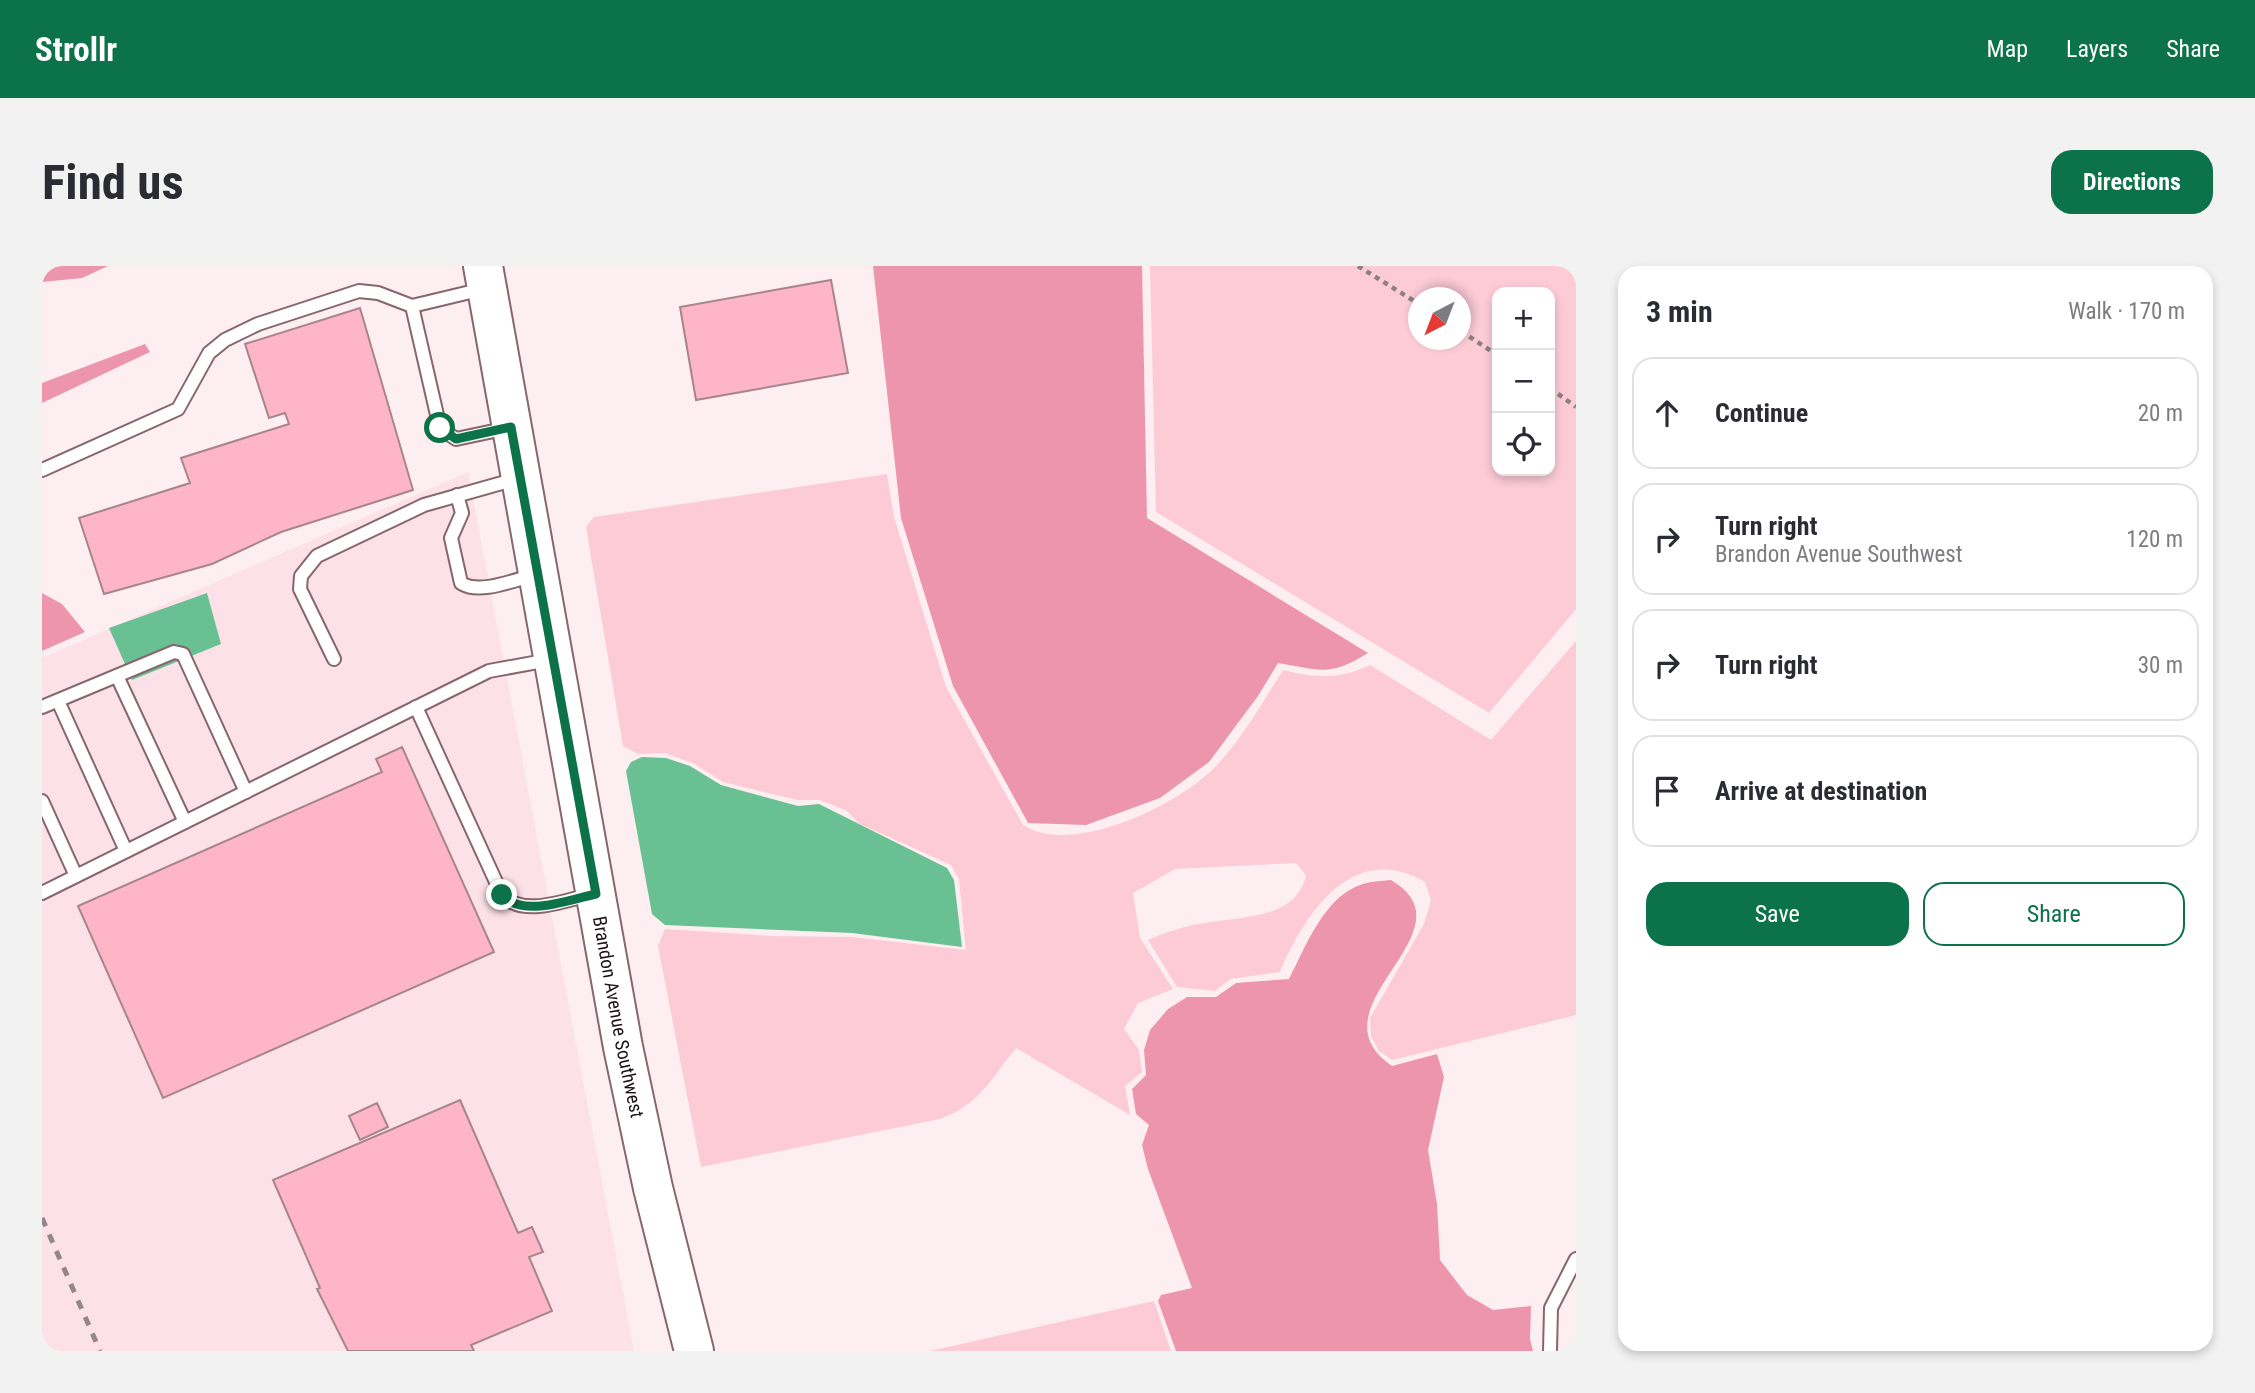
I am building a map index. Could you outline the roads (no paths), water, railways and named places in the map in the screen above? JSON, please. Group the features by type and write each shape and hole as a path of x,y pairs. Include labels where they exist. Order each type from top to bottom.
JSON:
{"main road":[{"name":"Brandon Avenue Southwest","path":"487,272 511,427 596,894 653,1188 694,1351"}],"lane":[{"path":"42,470 178,409 209,353 225,340 258,324 359,291 378,293 412,306 487,272"},
{"path":"412,306 440,428 456,439 511,427"},
{"path":"334,659 300,589 301,576 317,556 424,505 520,478"},
{"path":"457,495 462,513 451,538 461,583 468,588 478,588 537,575"},
{"path":"42,707 174,652 183,654 246,792"},
{"path":"42,892 489,671 553,660"},
{"path":"117,676 184,822"},
{"path":"58,701 126,851"},
{"path":"416,707 502,895 511,905 524,908 596,894"},
{"path":"42,801 76,876"},
{"path":"1550,1351 1551,1308 1576,1259"}],"railway":[{"path":"42,1218 100,1351"}]}
